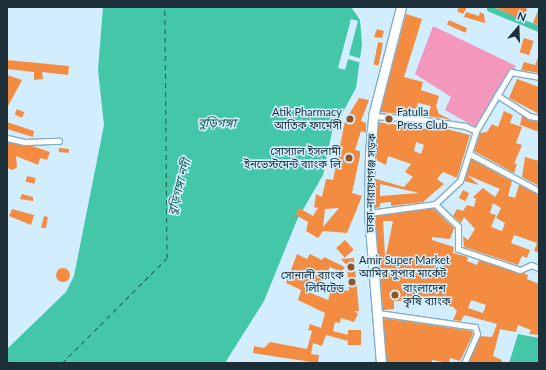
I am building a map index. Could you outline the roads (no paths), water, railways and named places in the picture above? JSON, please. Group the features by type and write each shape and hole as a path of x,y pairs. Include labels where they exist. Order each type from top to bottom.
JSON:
{"highway":[{"name":"ঢাকা-নারায়ণগঞ্জ সড়ক","path":"381,363 369,213 373,116 401,7"}],"street":[{"path":"369,213 435,204 460,181 470,154 476,131 511,72 539,77"},
{"path":"497,95 529,116 539,118"},
{"path":"373,116 418,119 466,126 476,131"},
{"path":"7,138 26,142 59,141"},
{"path":"470,154 539,191"},
{"path":"435,204 458,226 458,249 520,270 531,265 539,268"},
{"path":"378,313 475,327 477,334 464,363"}],"water":[{"name":"বুড়িগঙ্গা","path":"103,7 351,7 360,20 362,44 356,88 332,132 323,175 297,220 264,301 225,363 7,363 7,349 66,292 74,276 104,125 98,70"},
{"path":"518,334 539,338 539,363 509,363"}],"waterway":[{"path":"490,9 539,29"}],"place":[{"name":"Atik Pharmacy আতিক ফার্মেসী","path":"350,119"},
{"name":"Fatulla Press Club","path":"389,119"},
{"name":"সোস্যাল ইসলামী ইনভেস্টমেন্ট ব্যাংক লি","path":"349,158"},
{"name":"Amir Super Market আমির সুপার মার্কেট","path":"351,267"},
{"name":"সোনালী ব্যাংক লিমিটেড","path":"352,282"},
{"name":"বাংলাদেশ কৃষি ব্যাংক","path":"395,295"}],"water label":[{"name":"বুড়িগঙ্গা নদী","path":"179,187"}]}
